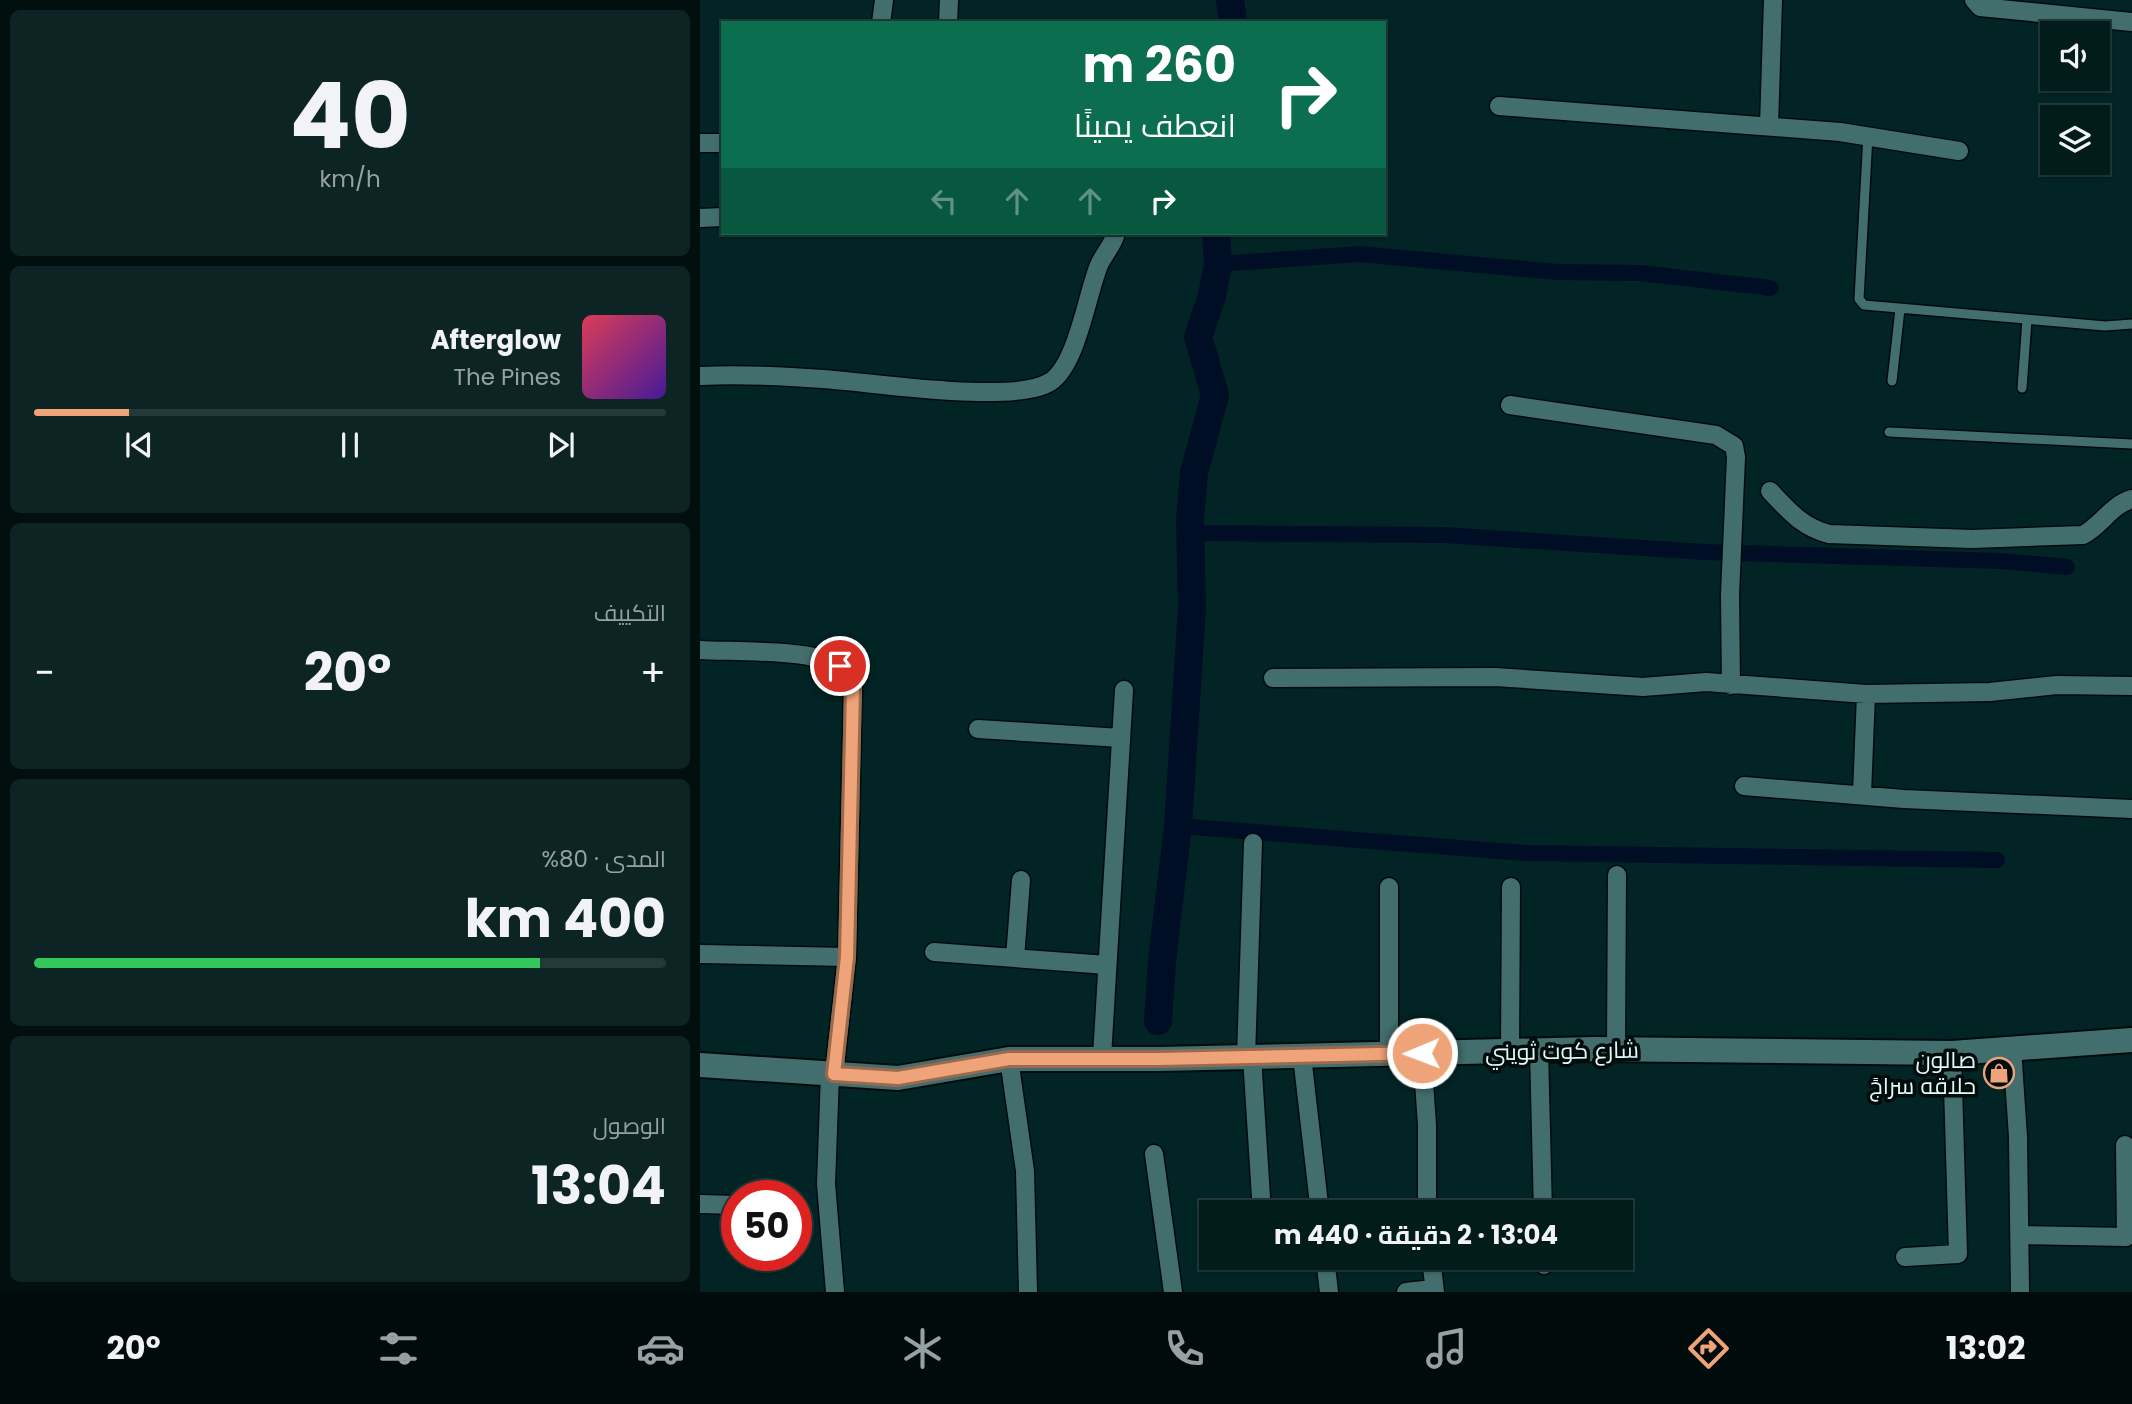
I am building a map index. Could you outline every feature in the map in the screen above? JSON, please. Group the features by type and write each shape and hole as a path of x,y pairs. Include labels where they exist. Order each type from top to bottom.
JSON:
{"main road":[{"name":"شارع كوت ثويني","path":"700,1065 898,1078 1009,1059 1616,1049 1952,1053 2132,1040"}],"street":[{"path":"881,21 884,0"},
{"path":"948,0 948,21"},
{"path":"1769,126 1773,0"},
{"path":"1974,0 1980,7 2132,22"},
{"path":"1499,106 1868,135 1959,151"},
{"path":"700,143 721,143"},
{"path":"700,218 721,217"},
{"path":"700,376 809,378 992,391 1033,390 1052,381 1064,367 1087,309 1098,267 1115,235"},
{"path":"1510,405 1716,435 1734,446 1737,457 1730,595 1731,685"},
{"path":"1770,491 1796,518 1811,529 1829,534 1972,539 2083,535 2092,530 2116,505 2132,499"},
{"path":"700,650 825,660 840,666 849,675 853,688 847,957 832,1074 826,1184 835,1292"},
{"path":"1273,678 1495,677 1643,687 1706,682 1866,694 1990,692 2057,685 2132,686"},
{"path":"1102,1057 1124,690"},
{"path":"1862,794 1866,694"},
{"path":"978,729 1121,737"},
{"path":"1744,786 2132,809"},
{"path":"1253,843 1249,1057 1261,1200"},
{"path":"1616,1049 1617,875"},
{"path":"1015,958 1021,880"},
{"path":"1389,887 1389,1054"},
{"path":"1510,1051 1511,887"},
{"path":"934,952 1107,965"},
{"path":"700,954 847,957"},
{"path":"2012,1048 2021,1235 2020,1292"},
{"path":"1539,1050 1543,1200"},
{"path":"1422,1053 1427,1125 1427,1200"},
{"path":"1905,1257 1958,1254 1952,1053"},
{"path":"1302,1056 1319,1200"},
{"path":"1009,1059 1025,1171 1028,1292"},
{"path":"2021,1235 2126,1237 2125,1145"},
{"path":"1154,1154 1173,1292"},
{"path":"700,1204 721,1205"},
{"path":"1326,1270 1329,1292"},
{"path":"1406,1292 1434,1291 1432,1270"}],"lane":[{"path":"1868,135 1859,299 1864,305 2105,326 2132,324"},
{"path":"1892,381 1900,309"},
{"path":"2022,387 2027,320"},
{"path":"1889,432 2132,444"}],"waterway":[{"path":"1230,0 1233,21"},
{"path":"1158,1021 1162,961 1178,826 1192,608 1190,520 1194,473 1215,395 1198,337 1212,296 1218,264 1216,235"},
{"path":"1218,264 1359,254 1558,272 1640,273 1771,288"},
{"path":"1191,533 1443,535 1705,552 2001,561 2067,567"},
{"path":"1178,826 1525,853 1997,860"}],"place":[{"name":"صالون حلاقه سراجً","path":"1999,1073"}],"route":[{"path":"840,666 849,675 853,688 847,957 834,1074 898,1078 1009,1059 1159,1059 1422,1053"}]}
